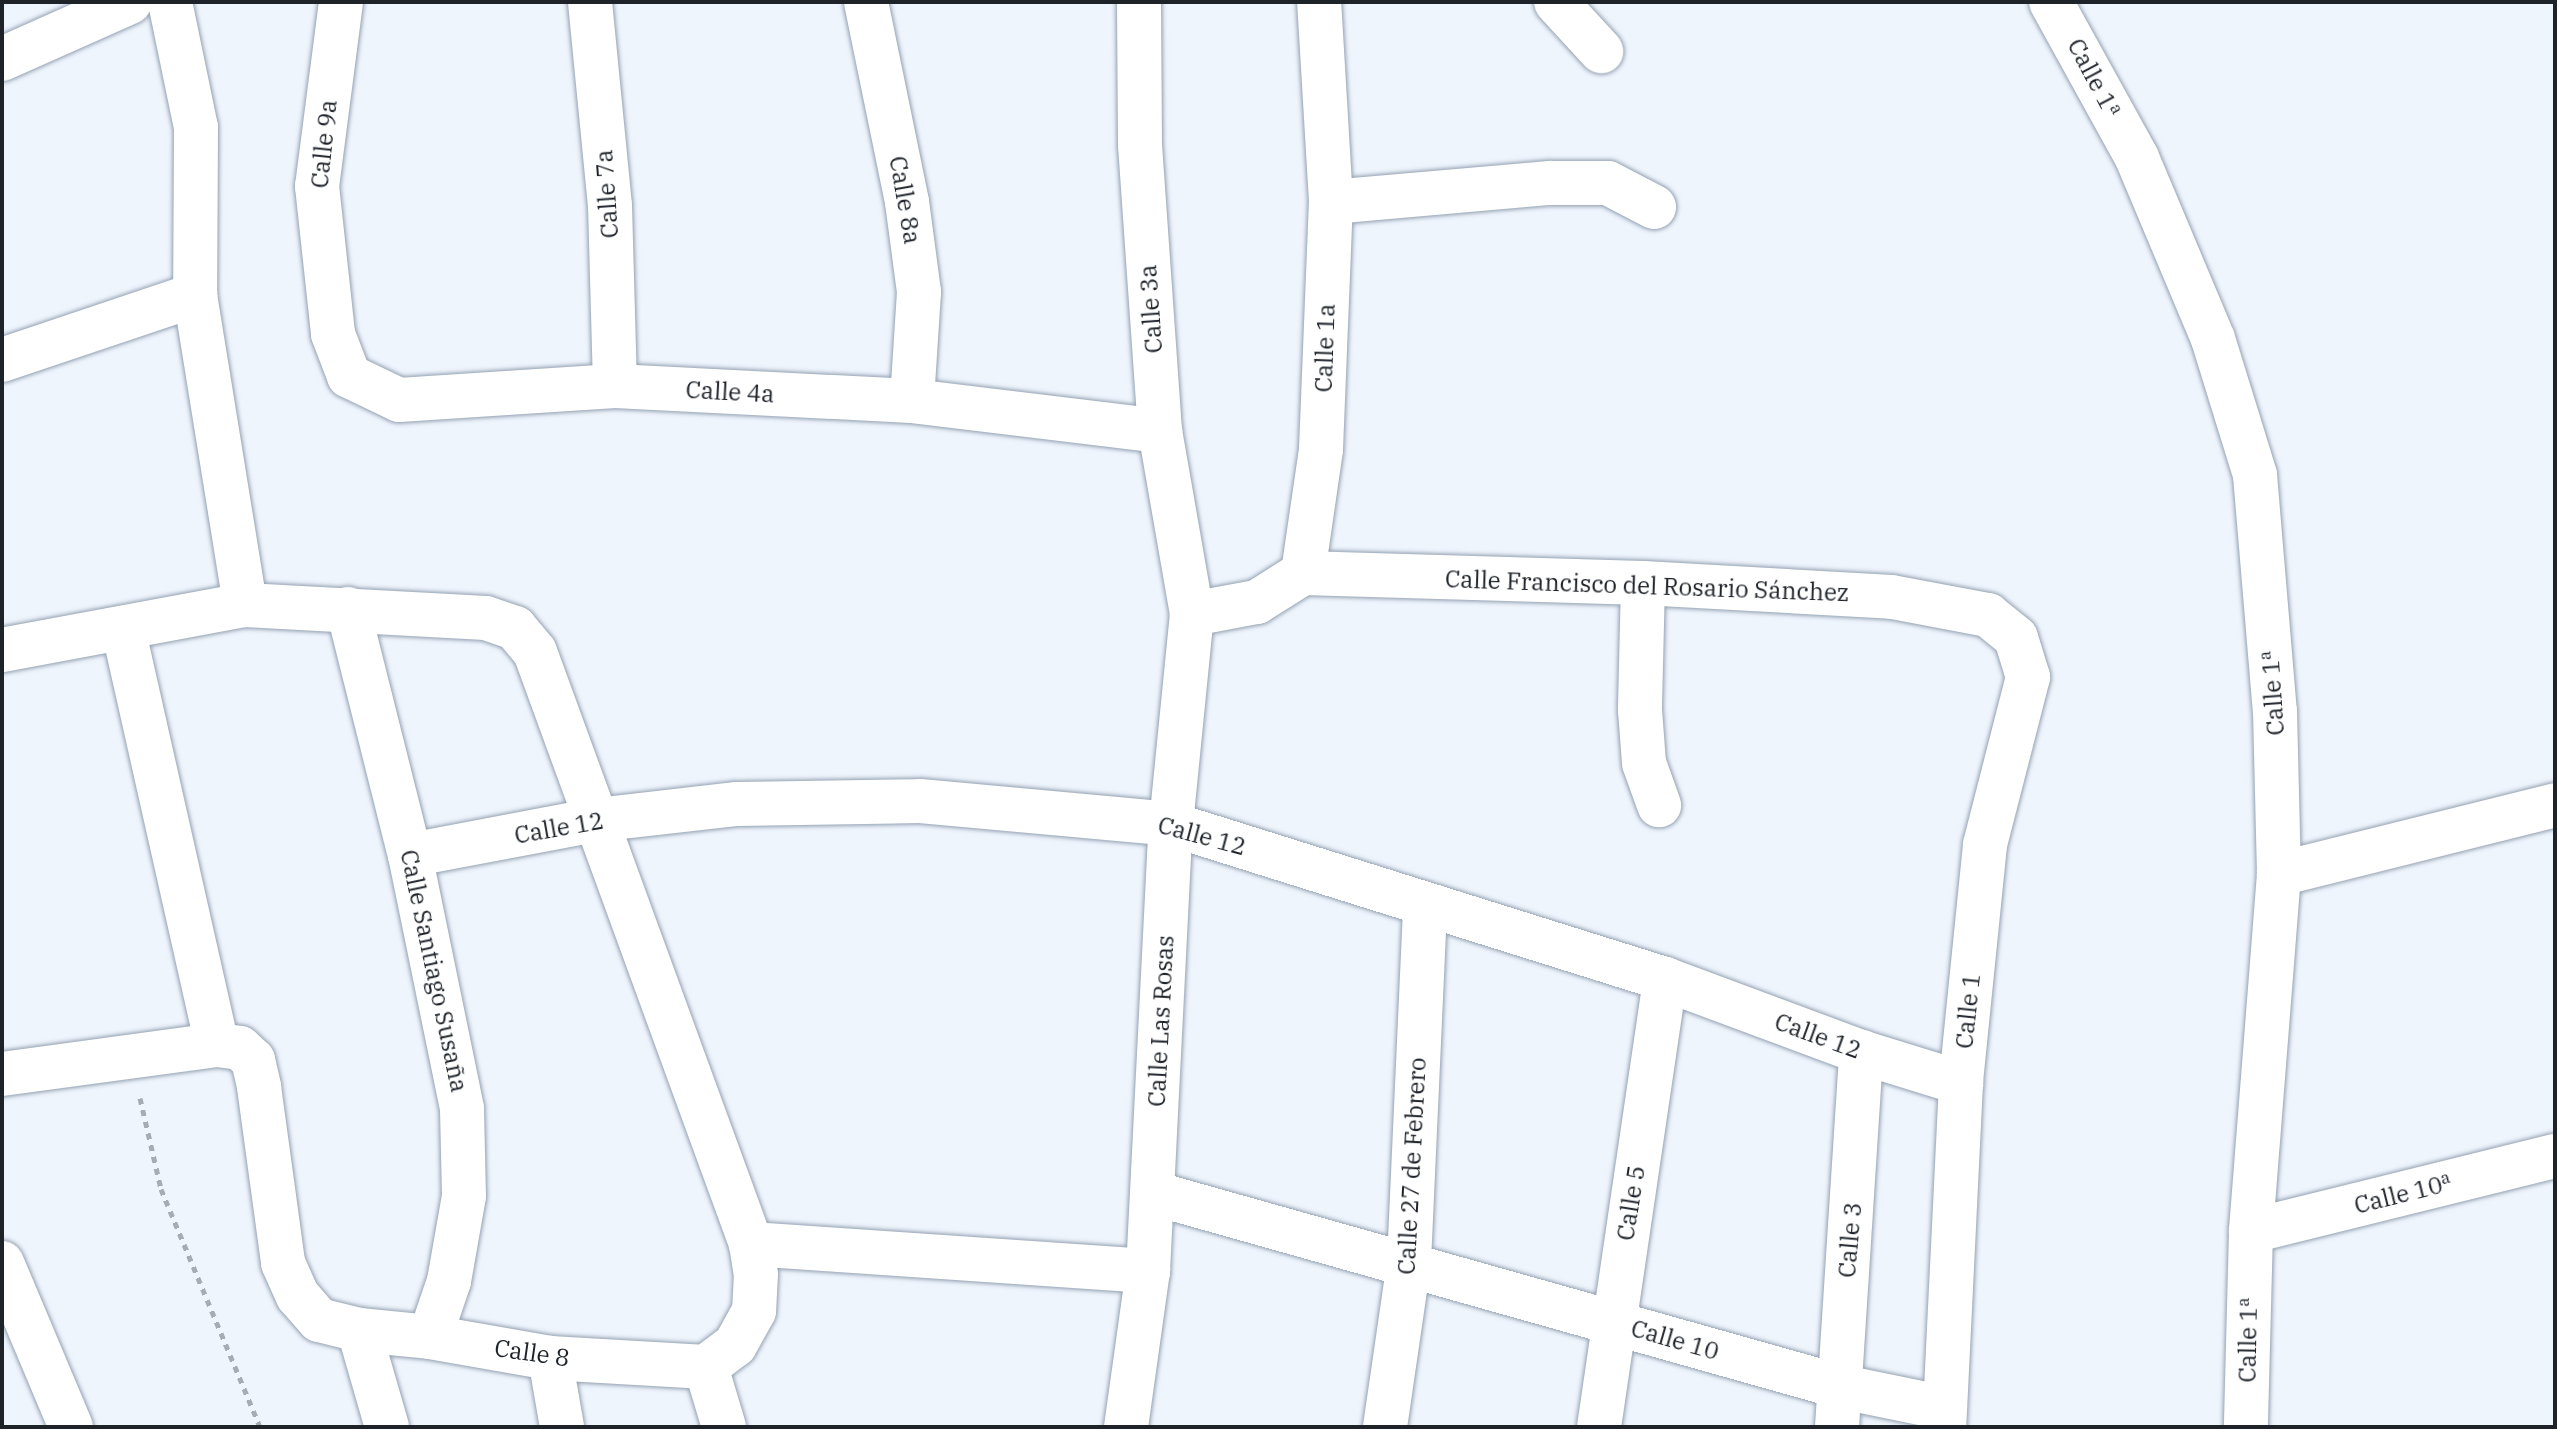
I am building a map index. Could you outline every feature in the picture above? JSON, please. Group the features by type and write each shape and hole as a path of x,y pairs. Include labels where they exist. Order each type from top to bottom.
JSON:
{"street":[{"path":"2,59 130,2"},
{"path":"170,2 196,127 195,295 245,605"},
{"name":"Calle 9a","path":"333,334 317,186 341,2"},
{"name":"Calle 7a","path":"590,2 610,206 615,386"},
{"name":"Calle 8a","path":"866,2 907,202 919,292 912,401"},
{"name":"Calle 3a","path":"1139,2 1140,145 1160,431 1192,614"},
{"name":"Calle 1a","path":"1303,573 1321,449 1331,202 1319,2"},
{"path":"1556,2 1601,51"},
{"name":"Calle 1ª","path":"2051,2 2137,158 2213,339 2255,475 2275,711 2279,874 2251,1231 2246,1427"},
{"path":"1331,202 1550,183 1608,183 1654,207"},
{"path":"2,360 195,295"},
{"name":"Calle 4a","path":"333,334 349,376 399,400 615,386 912,401 1160,431"},
{"path":"1192,614 1257,602 1303,573"},
{"name":"Calle Francisco del Rosario Sánchez","path":"1303,573 1643,583 1892,597 1988,615"},
{"path":"1643,583 1643,750 1644,763 1659,805"},
{"path":"2,650 245,605 486,618 515,628 535,652 751,1244 756,1274 754,1311 735,1345 706,1367 724,1427"},
{"name":"Calle Santiago Susaña","path":"348,609 410,855 462,1109 464,1196 449,1281 430,1337"},
{"name":"Calle Las Rosas","path":"1126,1427 1148,1271 1171,824 1192,614"},
{"name":"Calle 1","path":"1944,1418 1961,1083 1985,845 2028,677 2016,638 1988,615"},
{"path":"2,1074 133,1059 217,1045 123,628"},
{"name":"Calle 12","path":"410,855 596,820 737,804 920,801 1171,824 1665,979 1861,1052 1961,1083"},
{"path":"2279,874 2555,805"},
{"name":"Calle 27 de Febrero","path":"1385,1427 1409,1262 1425,904"},
{"name":"Calle 5","path":"1599,1427 1665,979"},
{"name":"Calle 8","path":"217,1045 240,1048 253,1060 283,1263 298,1296 319,1320 359,1330 430,1337 550,1358 706,1367"},
{"name":"Calle 3","path":"1837,1406 1853,1209 1861,1052"},
{"name":"Calle 10ª","path":"2251,1231 2555,1156"},
{"name":"Calle 10","path":"1153,1193 1409,1262 1613,1323 1837,1406 1944,1418"},
{"path":"751,1244 1148,1271"},
{"path":"2,1263 71,1427"},
{"path":"359,1330 387,1427"},
{"path":"550,1358 562,1427"}],"path":[{"path":"133,1059 161,1189 260,1427"}]}
